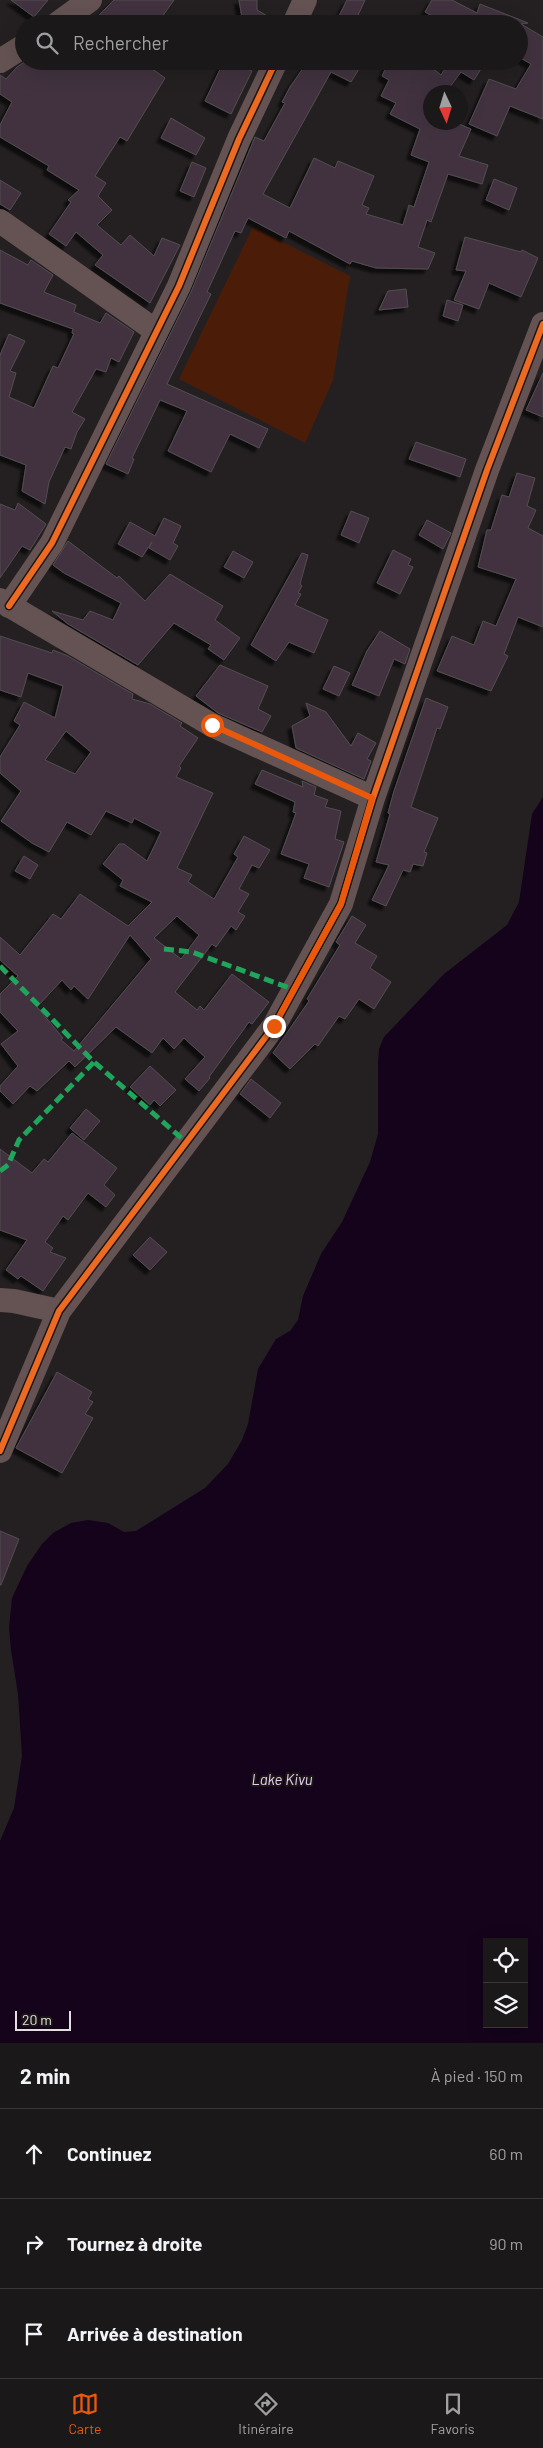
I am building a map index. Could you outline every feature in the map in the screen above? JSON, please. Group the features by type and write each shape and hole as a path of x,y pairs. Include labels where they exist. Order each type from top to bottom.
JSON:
{"street":[{"path":"69,15 90,0"},
{"path":"298,15 305,0"},
{"path":"0,61 15,52"},
{"path":"272,70 239,139 179,286 52,543 5,603 212,725 372,798"},
{"path":"0,221 156,331"},
{"path":"0,1451 59,1311 274,1026 341,904 372,798 487,470 543,324"},
{"path":"0,1300 14,1301 59,1311"}],"shaded area":[{"path":"253,227 350,276 333,380 305,443 179,379"}],"water":[{"name":"Lake Kivu","path":"543,797 543,2043 0,2043 0,1841 14,1808 22,1756 18,1694 9,1628 12,1598 27,1566 42,1544 53,1533 71,1523 88,1520 108,1523 124,1532 136,1531 205,1488 228,1464 242,1440 248,1424 258,1369 276,1339 290,1331 298,1320 303,1296 321,1254 342,1222 370,1162 378,1134 378,1063 379,1049 384,1037 444,974 507,925 519,902 532,814"}],"building":[{"path":"11,0 48,0 36,15 31,15"},
{"path":"114,0 174,0 163,15 99,15"},
{"path":"239,0 257,0 257,10 266,15 242,15"},
{"path":"347,0 365,0 358,15 340,15"},
{"path":"432,0 452,0 477,13 480,4 508,15 430,15 425,12"},
{"path":"528,28 543,37 543,119 510,106 497,136 469,124 489,79 516,89 531,64 528,62"},
{"path":"15,69 154,70 165,78 127,141 120,137 95,176 106,183 98,196 112,210 97,225 121,245 130,235 154,256 162,238 180,245 150,303 95,265 103,255 76,232 66,246 49,234 71,202 68,200 79,190 47,170 49,166 0,137 0,125 12,102 0,94 0,75 6,79"},
{"path":"220,70 252,71 231,114 205,101"},
{"path":"302,70 358,70 351,82 331,72 263,194 290,208 314,158 335,168 338,161 374,176 362,205 369,208 366,214 403,225 409,205 414,207 429,162 411,155 420,129 390,114 396,103 381,96 389,80 382,76 385,70 435,70 441,75 444,70 480,70 474,80 461,72 451,85 423,85 423,130 471,129 459,156 488,165 482,184 448,174 431,222 427,220 418,247 435,253 428,269 376,268 352,261 350,264 289,231 286,238 248,218 241,233 235,231 207,292 211,294 167,384 268,429 259,448 230,434 211,472 168,451 187,411 160,400 132,458 134,459 128,474 106,464 191,292 255,137 264,141 285,103 282,102"},
{"path":"171,118 205,138 196,155 161,138"},
{"path":"192,162 206,168 194,197 180,191"},
{"path":"494,179 517,188 509,210 486,200"},
{"path":"0,180 21,193 10,210 0,204"},
{"path":"465,237 521,252 522,250 538,258 521,297 489,283 479,309 454,300 466,271 456,270"},
{"path":"0,250 28,265 31,260 53,275 44,292 76,305 74,312 100,323 106,313 134,332 119,362 111,358 106,372 96,369 72,412 85,419 77,432 71,449 65,447 49,482 45,504 22,491 26,465 0,455 0,355 9,334 25,341 10,371 16,373 9,397 34,408 53,366 58,368 74,334 72,333 73,329 0,303"},
{"path":"406,289 408,307 379,310 388,291"},
{"path":"447,300 463,305 458,321 443,316"},
{"path":"543,373 543,417 526,410"},
{"path":"416,442 466,459 460,477 409,459"},
{"path":"517,473 535,478 527,506 536,510 528,528 543,536 543,627 518,617 504,654 508,656 491,691 437,671 452,636 474,645 483,621 496,626 516,579 478,567 487,530 491,530 502,495 509,497"},
{"path":"18,503 46,524 30,550 22,546 0,578 0,504 15,510"},
{"path":"351,511 369,518 359,543 341,535"},
{"path":"164,518 181,526 173,543 178,546 170,560 149,548 152,542 142,557 118,544 130,522 155,536"},
{"path":"427,520 451,533 443,549 419,535"},
{"path":"68,541 117,578 119,576 145,601 170,574 223,606 215,620 240,638 224,660 208,649 211,645 174,623 138,665 68,624 52,611 83,620 90,611 113,620 121,603 64,573 53,565"},
{"path":"393,550 411,559 408,565 413,567 400,594 377,583"},
{"path":"233,551 253,562 244,578 224,567"},
{"path":"302,553 308,555 300,584 302,586 298,593 301,594 295,605 328,620 314,653 289,642 276,661 251,645"},
{"path":"380,631 410,649 405,664 394,659 379,696 352,685 367,651"},
{"path":"0,636 52,653 53,650 68,656 133,694 132,699 150,704 182,723 180,726 198,738 179,766 181,768 176,777 213,793 177,868 192,875 188,882 214,899 238,857 234,854 244,836 270,850 259,868 252,865 239,889 249,894 238,912 245,916 236,930 231,926 216,947 212,944 175,992 197,1010 200,1006 204,1010 232,974 269,1002 252,1024 249,1022 199,1091 185,1079 205,1057 184,1038 174,1049 163,1038 152,1053 116,1027 75,1067 69,1061 37,1091 30,1086 13,1104 0,1091 0,1086 18,1066 1,1044 18,1031 0,1012 0,994 18,976 0,960 0,937 20,955 53,914 61,919 80,894 128,926 152,902 120,886 123,880 103,864 119,844 124,844 147,861 161,832 134,818 132,823 106,811 91,835 67,822 49,852 32,843 1,821 21,791 0,773 0,757 20,725 14,721 24,702 55,718 63,686 28,673 21,697 0,690","holes":["66,731 91,752 75,774 45,760","177,916 199,935 181,959 154,938","130,935 151,959 74,1051 61,1040 63,1038 37,1007 62,980 71,990 74,986 88,999"]},
{"path":"220,665 268,686 258,709 271,716 262,732 218,713 196,696"},
{"path":"334,666 350,673 339,696 323,689"},
{"path":"426,698 448,707 440,729 437,728 411,807 438,818 424,852 427,853 423,866 413,864 410,872 403,870 386,906 372,900 389,865 376,862 390,814 388,813 394,791"},
{"path":"306,703 326,712 351,746 358,733 376,743 367,759 371,761 364,779 296,748 292,726 310,716"},
{"path":"262,770 303,787 302,781 316,787 314,795 328,800 325,807 341,811 335,839 344,842 329,887 304,878 309,864 281,854 296,813 293,812 295,802 255,784"},
{"path":"24,856 38,865 30,879 15,871"},
{"path":"352,916 366,925 355,943 377,956 370,968 391,982 374,1009 359,999 345,1019 339,1016 318,1046 315,1044 290,1069 273,1053 309,1001 307,999 340,945 336,942"},
{"path":"150,1066 176,1090 160,1106 154,1100 150,1105 130,1087"},
{"path":"251,1079 281,1103 270,1118 240,1094"},
{"path":"86,1109 100,1121 84,1140 70,1128"},
{"path":"72,1133 117,1168 104,1185 115,1195 106,1207 88,1193 68,1220 63,1216 45,1242 53,1248 50,1252 66,1258 43,1291 21,1276 18,1279 6,1270 27,1240 0,1230 0,1149 32,1173 44,1159 48,1162"},
{"path":"150,1237 167,1252 150,1270 133,1255"},
{"path":"57,1372 92,1392 88,1399 93,1402 85,1414 93,1418 62,1473 16,1448"},
{"path":"0,1531 19,1539 1,1585 0,1585"}],"marked path":[{"path":"164,949 192,952 295,990"},
{"path":"0,966 94,1062 186,1142"},
{"path":"0,1171 8,1165 19,1140 94,1062"}],"cycle path":[{"path":"9,606 52,543 179,286 239,139 272,70"},
{"path":"0,1451 59,1311 274,1026 341,904 373,798 487,470 543,324"}],"route":[{"path":"212,725 372,798 341,904 274,1026"}]}
